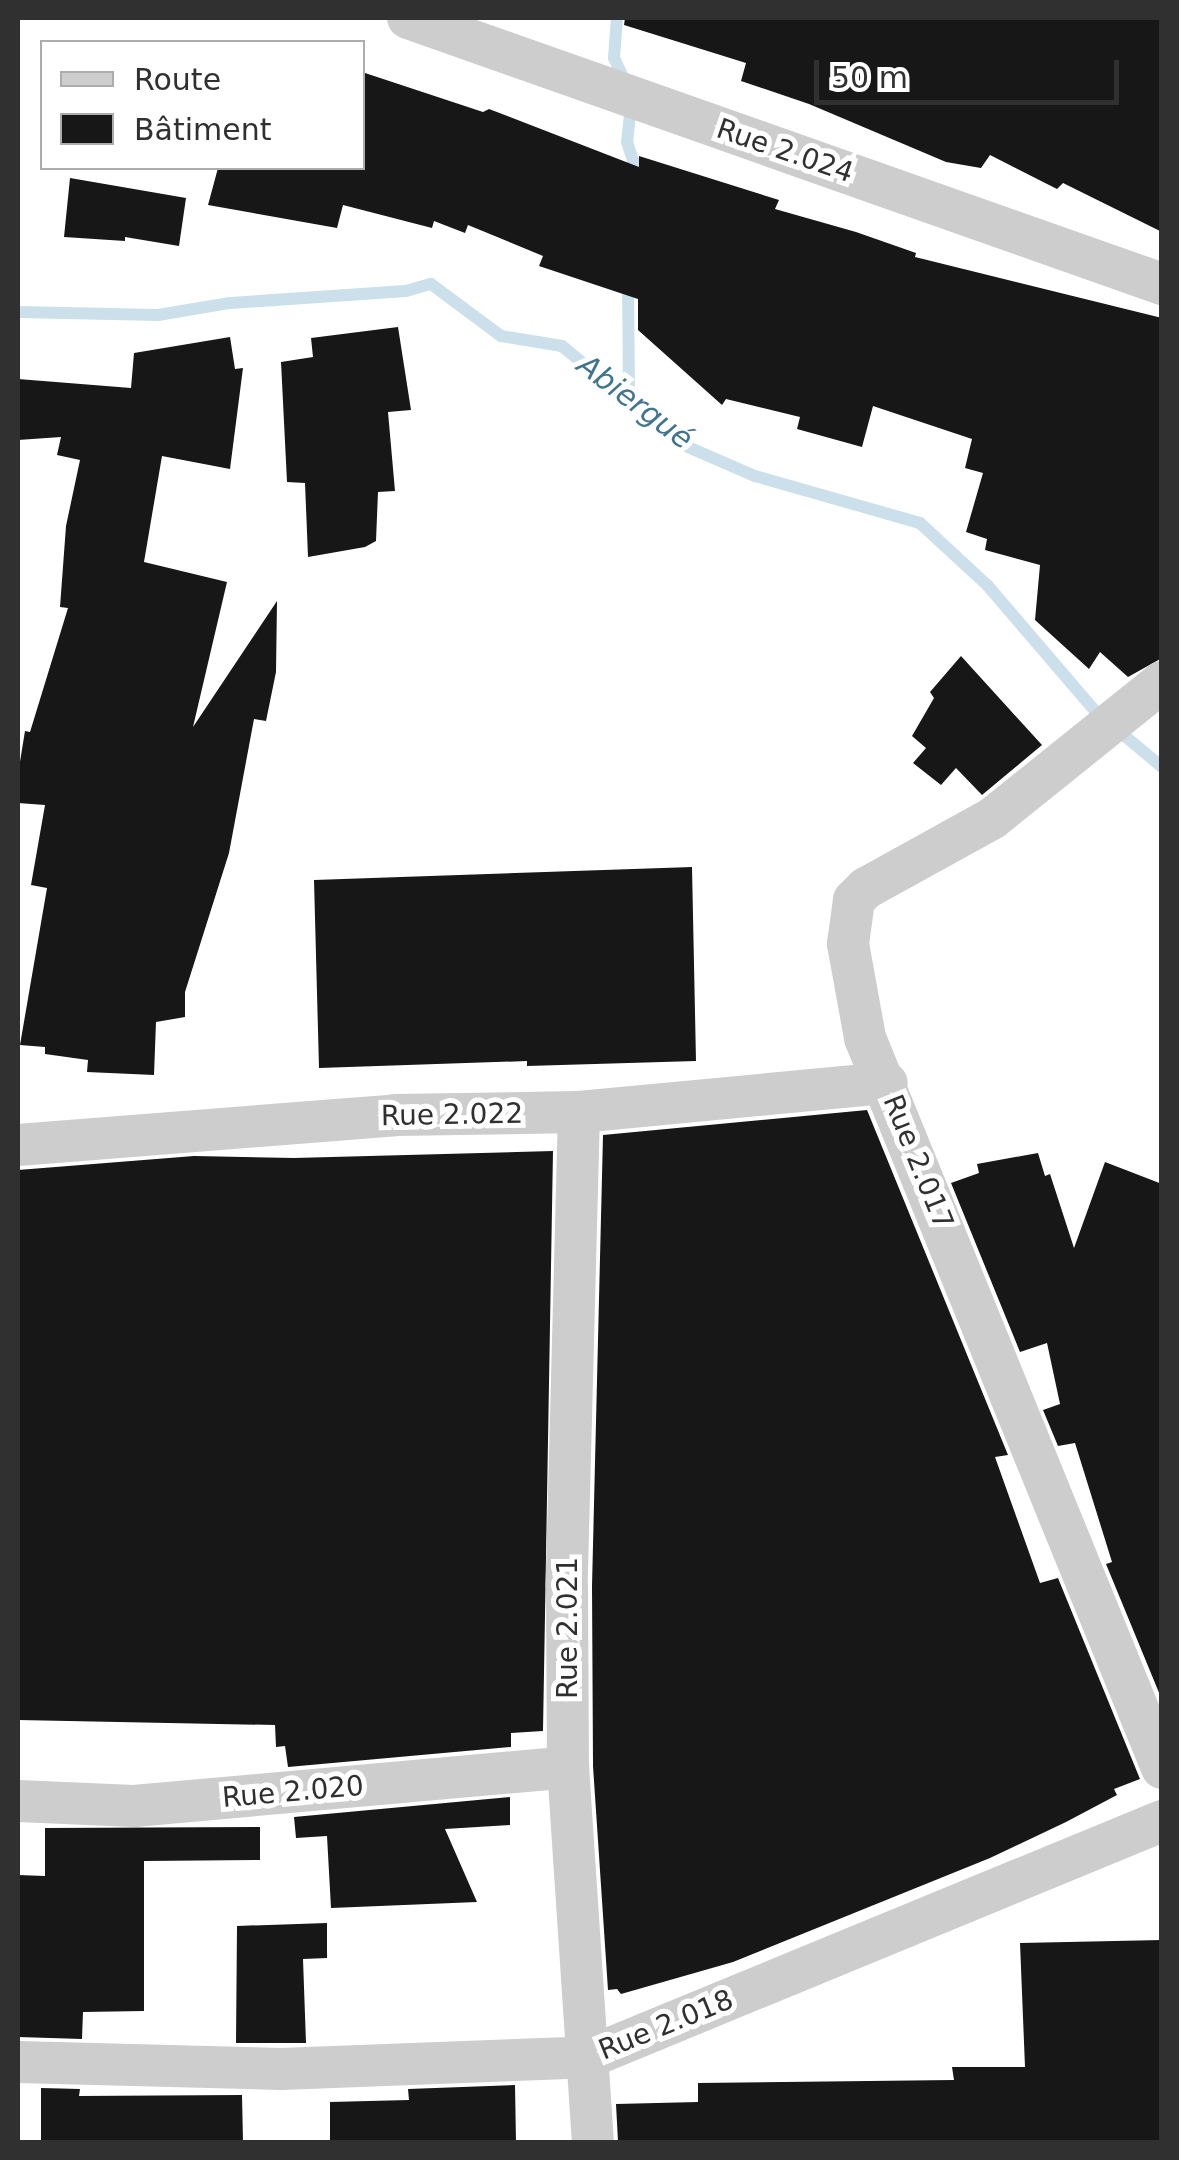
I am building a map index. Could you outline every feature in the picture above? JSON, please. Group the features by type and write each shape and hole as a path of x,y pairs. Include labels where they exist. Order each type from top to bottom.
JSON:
{"street":[{"name":"Rue 2.024","path":"408,18 1162,284"},
{"name":"Rue 2.017","path":"1162,682 994,818 866,888 854,900 848,944 864,1038 886,1083 1162,1768"},
{"name":"Rue 2.022","path":"18,1145 395,1115 579,1112 886,1083"},
{"name":"Rue 2.021","path":"579,1112 567,1586 568,1767 594,2142"},
{"name":"Rue 2.020","path":"18,1801 134,1806 568,1767"},
{"name":"Rue 2.018","path":"18,2062 281,2069 588,2058 1162,1821"}],"building":[{"path":"625,18 1162,18 1162,232 1063,183 1057,189 990,155 981,168 946,162 809,104 741,81 746,63 624,25"},
{"path":"365,73 483,112 489,109 639,167 639,156 779,200 775,209 856,232 916,253 915,257 1162,318 1162,658 1128,677 1100,652 1089,669 1035,620 1040,565 985,550 987,539 966,532 983,473 965,468 972,439 873,406 862,447 797,429 800,417 726,399 722,405 638,330 638,299 539,266 543,256 468,225 465,233 434,221 432,228 343,205 337,228 208,205 217,170 365,170"},
{"path":"70,178 186,198 179,246 125,237 125,241 64,237"},
{"path":"398,327 411,410 388,412 395,491 378,492 376,541 365,547 308,557 305,483 287,482 281,362 313,357 311,338"},
{"path":"230,337 235,369 243,368 230,469 162,456 144,562 227,582 193,727 277,601 276,672 266,721 254,719 229,853 185,992 185,1017 156,1022 154,1075 87,1072 88,1060 45,1054 45,1047 20,1045 47,888 31,885 45,805 18,803 18,774 25,731 30,732 68,608 60,607 66,526 80,460 57,455 61,437 18,440 18,379 131,388 134,353"},
{"path":"961,656 1042,745 982,795 956,768 941,785 913,763 926,748 912,736 934,698 930,692"},
{"path":"692,867 696,1061 527,1066 527,1061 319,1068 314,880"},
{"path":"867,1110 1008,1455 995,1457 1040,1583 1058,1578 1140,1779 1114,1789 1117,1795 1066,1822 990,1858 733,1962 621,1994 617,1989 608,1990 593,1766 592,1586 603,1135"},
{"path":"553,1151 543,1731 511,1733 511,1747 288,1767 285,1746 276,1747 275,1725 18,1720 18,1170 194,1156 294,1158"},
{"path":"1038,1153 1045,1176 1050,1174 1074,1248 1105,1162 1162,1184 1162,1700 1106,1564 1112,1562 1075,1443 1058,1446 1043,1410 1060,1404 1047,1343 1020,1352 951,1183 979,1173 977,1164"},
{"path":"510,1797 510,1825 445,1829 477,1902 331,1908 327,1836 296,1838 294,1817"},
{"path":"260,1827 260,1860 144,1861 144,2011 83,2012 82,2039 18,2037 18,1875 45,1876 45,1828"},
{"path":"327,1923 327,1958 303,1959 306,2043 236,2043 237,1926"},
{"path":"1162,1940 1162,2142 618,2142 616,2104 698,2102 698,2083 954,2080 952,2067 1025,2067 1020,1943"},
{"path":"515,2085 516,2142 330,2142 330,2102 409,2100 408,2089"},
{"path":"41,2088 80,2089 79,2096 242,2095 243,2142 41,2142"}],"waterway":[{"path":"617,18 614,58 625,82"},
{"path":"631,105 627,142 634,163 633,179"},
{"path":"628,279 629,402"},
{"name":"Abiergué","path":"18,312 158,315 230,303 406,291 431,284 501,336 562,346 681,444 755,476 920,523 988,586 1095,711 1162,767"}]}
